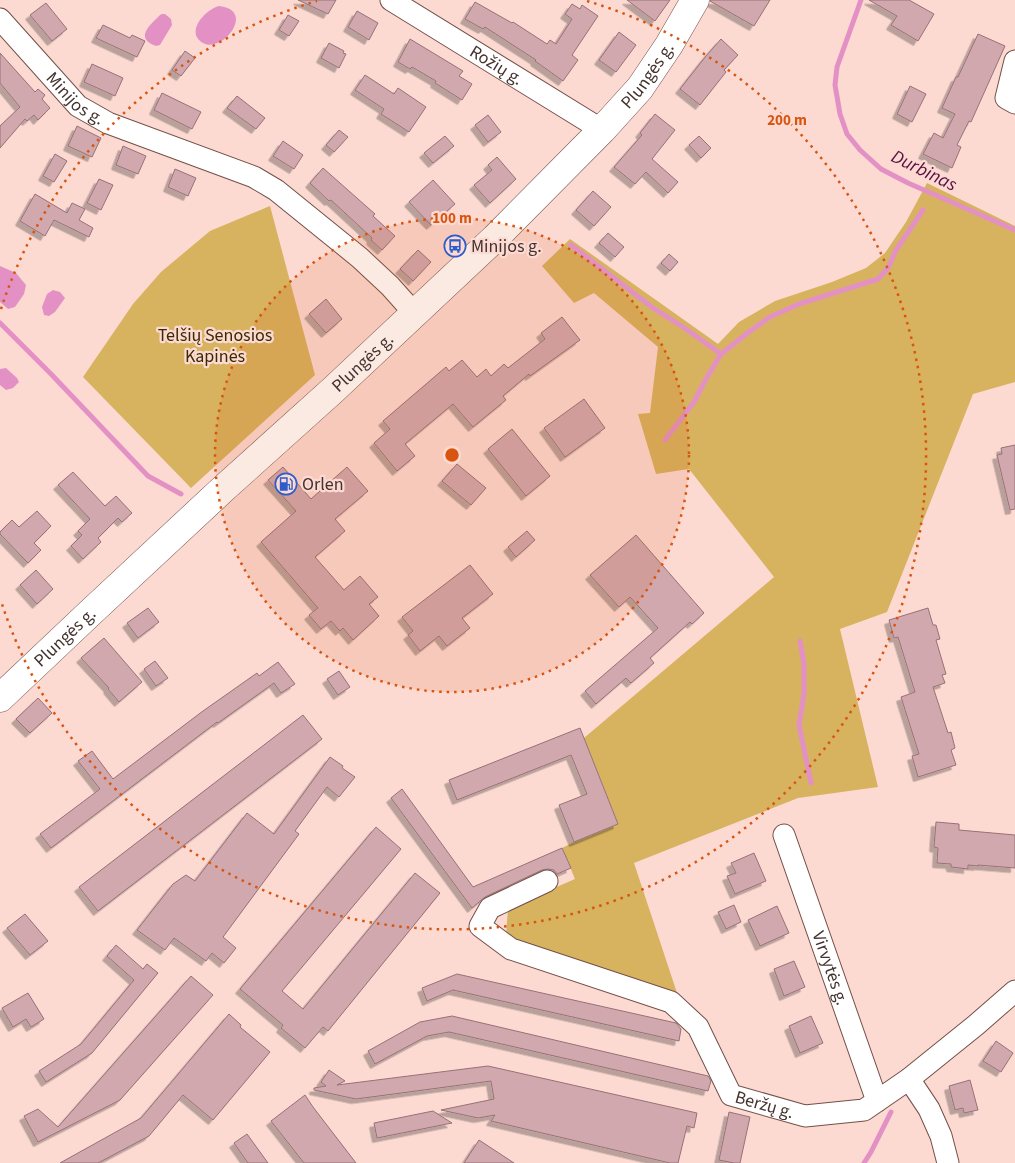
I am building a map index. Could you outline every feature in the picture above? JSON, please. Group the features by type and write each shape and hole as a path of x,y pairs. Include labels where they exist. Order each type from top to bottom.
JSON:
{"main road":[{"name":"Plungės g.","path":"0,698 495,238 602,130 640,88 695,0"}],"street":[{"name":"Rožių g.","path":"391,0 602,130"},
{"name":"Minijos g.","path":"0,19 78,106 108,123 254,177 276,190 360,258 390,286 415,314"},
{"path":"1015,61 1006,98 1015,103"},
{"name":"Virvytės g.","path":"784,835 877,1101"},
{"name":"Beržų g.","path":"547,881 490,908 480,926 511,949 671,1002 698,1027 731,1095 805,1116 864,1110 910,1079 1015,991"},
{"path":"910,1079 941,1136 948,1163"}],"green space":[{"path":"927,183 1015,226 1015,382 973,394 887,612 840,629 878,787 798,798 634,863 677,993 536,953 506,936 508,908 575,879 562,848 618,824 584,738 774,577 689,469 656,474 638,414 650,413 658,347 594,293 574,303 542,266 570,239 718,344 739,322 775,301 832,282 866,268 885,253 906,222"},
{"name":"Telšių Senosios Kapinės","path":"270,206 315,375 191,488 83,377 133,304 161,272 210,231"}],"shaded area":[{"path":"219,6 230,9 235,15 236,22 232,30 219,42 211,45 203,43 198,38 196,27 203,16"},
{"path":"162,14 171,19 172,25 160,45 156,46 149,43 145,35 149,27"},
{"path":"0,266 16,273 26,285 24,294 15,307 8,309 0,302"},
{"path":"53,290 60,292 65,298 55,312 49,316 44,315 42,307 47,294"},
{"path":"6,368 19,382 13,388 6,390 0,385 0,369"}],"building":[{"path":"298,0 336,0 328,14"},
{"path":"627,0 670,0 655,21"},
{"path":"711,0 770,0 754,26"},
{"path":"869,0 909,0 934,14 918,41 891,25 897,16"},
{"path":"475,2 513,22 547,44 550,40 556,44 572,19 565,14 572,4 580,9 582,5 598,16 572,55 578,60 563,81 536,60 485,27 483,29 465,19"},
{"path":"46,3 67,29 52,41 30,15"},
{"path":"357,11 378,23 369,40 348,27"},
{"path":"288,15 299,21 289,36 279,30"},
{"path":"103,25 130,38 132,35 145,41 137,57 96,38"},
{"path":"619,32 636,45 616,72 599,60"},
{"path":"978,34 1005,46 971,122 969,121 957,145 961,147 952,168 923,154 934,133 943,138 955,114 942,108"},
{"path":"410,39 463,71 459,76 472,84 462,100 435,83 436,81 412,67 410,69 398,62"},
{"path":"721,39 738,55 724,70 726,72 700,105 680,89"},
{"path":"329,43 346,54 339,68 321,58"},
{"path":"185,51 195,58 181,76 172,70"},
{"path":"0,53 35,92 38,89 45,95 42,99 50,108 38,120 34,115 27,121 25,119 0,148 0,126 20,107 0,83"},
{"path":"92,64 123,78 115,96 84,82"},
{"path":"365,75 394,94 398,88 426,107 409,132 381,114 384,109 355,90"},
{"path":"910,86 926,94 912,122 897,114"},
{"path":"162,93 201,112 192,129 154,110"},
{"path":"237,96 265,118 256,129 227,108"},
{"path":"655,114 675,130 652,159 678,182 668,193 646,172 635,184 614,167 642,135 640,133"},
{"path":"488,115 501,132 488,142 475,125"},
{"path":"77,126 101,138 92,157 68,146"},
{"path":"339,130 348,137 334,152 326,145"},
{"path":"445,136 454,146 433,163 424,153"},
{"path":"699,136 711,148 701,158 689,145"},
{"path":"283,141 303,155 294,169 273,156"},
{"path":"123,146 146,156 138,174 116,165"},
{"path":"55,154 67,161 54,182 43,176"},
{"path":"497,157 516,179 490,203 474,185 492,170 488,165"},
{"path":"323,168 375,214 373,216 395,236 382,250 371,240 372,238 310,183"},
{"path":"175,169 196,178 188,196 168,187"},
{"path":"99,179 113,185 101,210 87,203"},
{"path":"433,180 455,204 431,225 409,202"},
{"path":"593,191 611,207 594,226 576,210"},
{"path":"35,194 67,213 72,203 85,209 79,220 93,228 89,237 54,220 45,236 20,221"},
{"path":"608,233 624,247 615,257 599,243"},
{"path":"418,250 431,262 413,281 400,269"},
{"path":"669,254 678,262 670,271 661,263"},
{"path":"326,299 342,319 326,333 309,314"},
{"path":"562,317 580,340 530,376 529,374 503,396 506,400 473,427 453,404 405,444 415,456 397,471 374,443 390,429 383,421 446,367 449,371 462,360 477,377 486,369 491,376 504,364 508,368 545,339 541,333"},
{"path":"584,399 605,428 565,457 544,428"},
{"path":"512,429 550,476 526,496 488,449"},
{"path":"1015,445 1015,509 1010,510 997,455 1002,454 1001,448"},
{"path":"457,464 486,488 471,505 442,481"},
{"path":"283,467 311,499 347,467 368,491 335,519 345,531 315,557 344,590 360,576 378,597 369,604 379,616 353,640 343,628 340,631 331,621 321,629 309,615 318,608 261,542 296,511 268,480"},
{"path":"73,472 105,506 116,496 132,513 122,522 118,518 98,538 101,542 83,559 71,546 82,535 78,531 90,519 58,485"},
{"path":"37,511 51,526 34,543 41,550 28,563 0,532 12,520 19,527"},
{"path":"527,531 535,540 516,557 508,547"},
{"path":"636,535 704,613 692,624 690,622 650,658 654,663 631,683 626,678 596,704 585,691 658,628 630,597 619,607 590,575"},
{"path":"470,565 493,594 462,618 470,628 447,646 439,636 420,651 408,635 413,631 402,617"},
{"path":"36,570 53,589 37,604 20,585"},
{"path":"148,608 159,622 138,638 127,623"},
{"path":"928,608 940,639 936,640 946,674 942,675 945,683 933,687 948,733 951,732 955,748 951,750 956,765 918,777 912,756 919,754 901,697 915,692 898,637 894,638 889,620"},
{"path":"104,638 142,682 119,702 109,688 81,658"},
{"path":"155,661 168,678 156,686 144,669"},
{"path":"278,662 295,684 281,693 274,683 217,722 51,848 40,834 100,789 78,761 92,751 113,779 203,711 257,673 259,676"},
{"path":"339,671 350,687 338,695 327,679"},
{"path":"38,698 52,713 30,733 16,719"},
{"path":"303,715 322,739 98,911 79,887"},
{"path":"580,728 618,824 574,842 559,805 587,794 571,755 457,800 449,780"},
{"path":"330,757 355,777 339,797 327,787 295,831 299,834 223,937 236,948 224,963 212,953 206,961 174,938 165,950 137,930 173,884 186,875 195,881 247,813 274,834"},
{"path":"402,789 473,887 562,848 571,868 557,874 554,870 542,870 485,897 472,908 391,798"},
{"path":"936,822 959,824 959,830 1015,835 1015,868 968,865 968,869 951,867 951,864 937,863 938,848 934,847"},
{"path":"376,827 401,849 282,991 303,1009 415,873 440,893 328,1031 323,1027 305,1048 281,1028 283,1025 240,989"},
{"path":"754,853 766,881 735,894 727,876 736,873 731,863"},
{"path":"734,905 741,922 726,929 718,912"},
{"path":"777,906 789,933 760,946 748,920"},
{"path":"25,914 48,941 30,955 7,928"},
{"path":"116,945 143,969 147,964 158,973 92,1053 46,1082 39,1071 81,1044 134,980 107,956"},
{"path":"794,961 805,987 784,996 774,969"},
{"path":"457,974 676,1023 681,1029 679,1041 453,990 427,1001 422,988"},
{"path":"191,976 213,995 120,1100 38,1142 24,1116 38,1109 58,1127"},
{"path":"28,993 44,1019 31,1027 26,1019 13,1027 2,1008"},
{"path":"229,1014 241,1025 240,1027 270,1052 213,1120 183,1095 149,1136 98,1163 60,1163 141,1118"},
{"path":"452,1016 708,1076 711,1081 708,1091 449,1032 427,1036 375,1064 368,1051 420,1022"},
{"path":"811,1016 823,1043 800,1053 789,1026"},
{"path":"996,1041 1013,1053 1001,1072 983,1061"},
{"path":"488,1066 697,1113 694,1128 687,1126 678,1163 670,1163 491,1121 495,1115 478,1118 441,1110 494,1099 491,1081 356,1099 314,1090 314,1088 326,1086 321,1082 329,1070 345,1081 337,1085"},
{"path":"970,1080 978,1110 964,1113 963,1108 955,1110 949,1086"},
{"path":"305,1095 356,1163 304,1163 271,1121"},
{"path":"433,1111 452,1123 377,1138 374,1123"},
{"path":"729,1112 750,1117 740,1163 719,1160"},
{"path":"247,1134 268,1163 248,1163 234,1143"},
{"path":"479,1140 514,1163 464,1163"}],"waterway":[{"name":"Durbinas","path":"861,0 837,67 835,85 840,114 847,134 860,150 881,169 908,183 1015,230"},
{"path":"665,440 694,402 721,354 770,317 799,304 878,279 888,268 896,250 923,210"},
{"path":"571,245 653,308 721,354"},
{"path":"0,323 148,476 181,494"},
{"path":"800,641 804,664 804,694 799,725 811,783"},
{"path":"864,1163 891,1112"}],"place":[{"name":"Minijos g.","path":"455,246"},
{"name":"Orlen","path":"286,484"}]}
